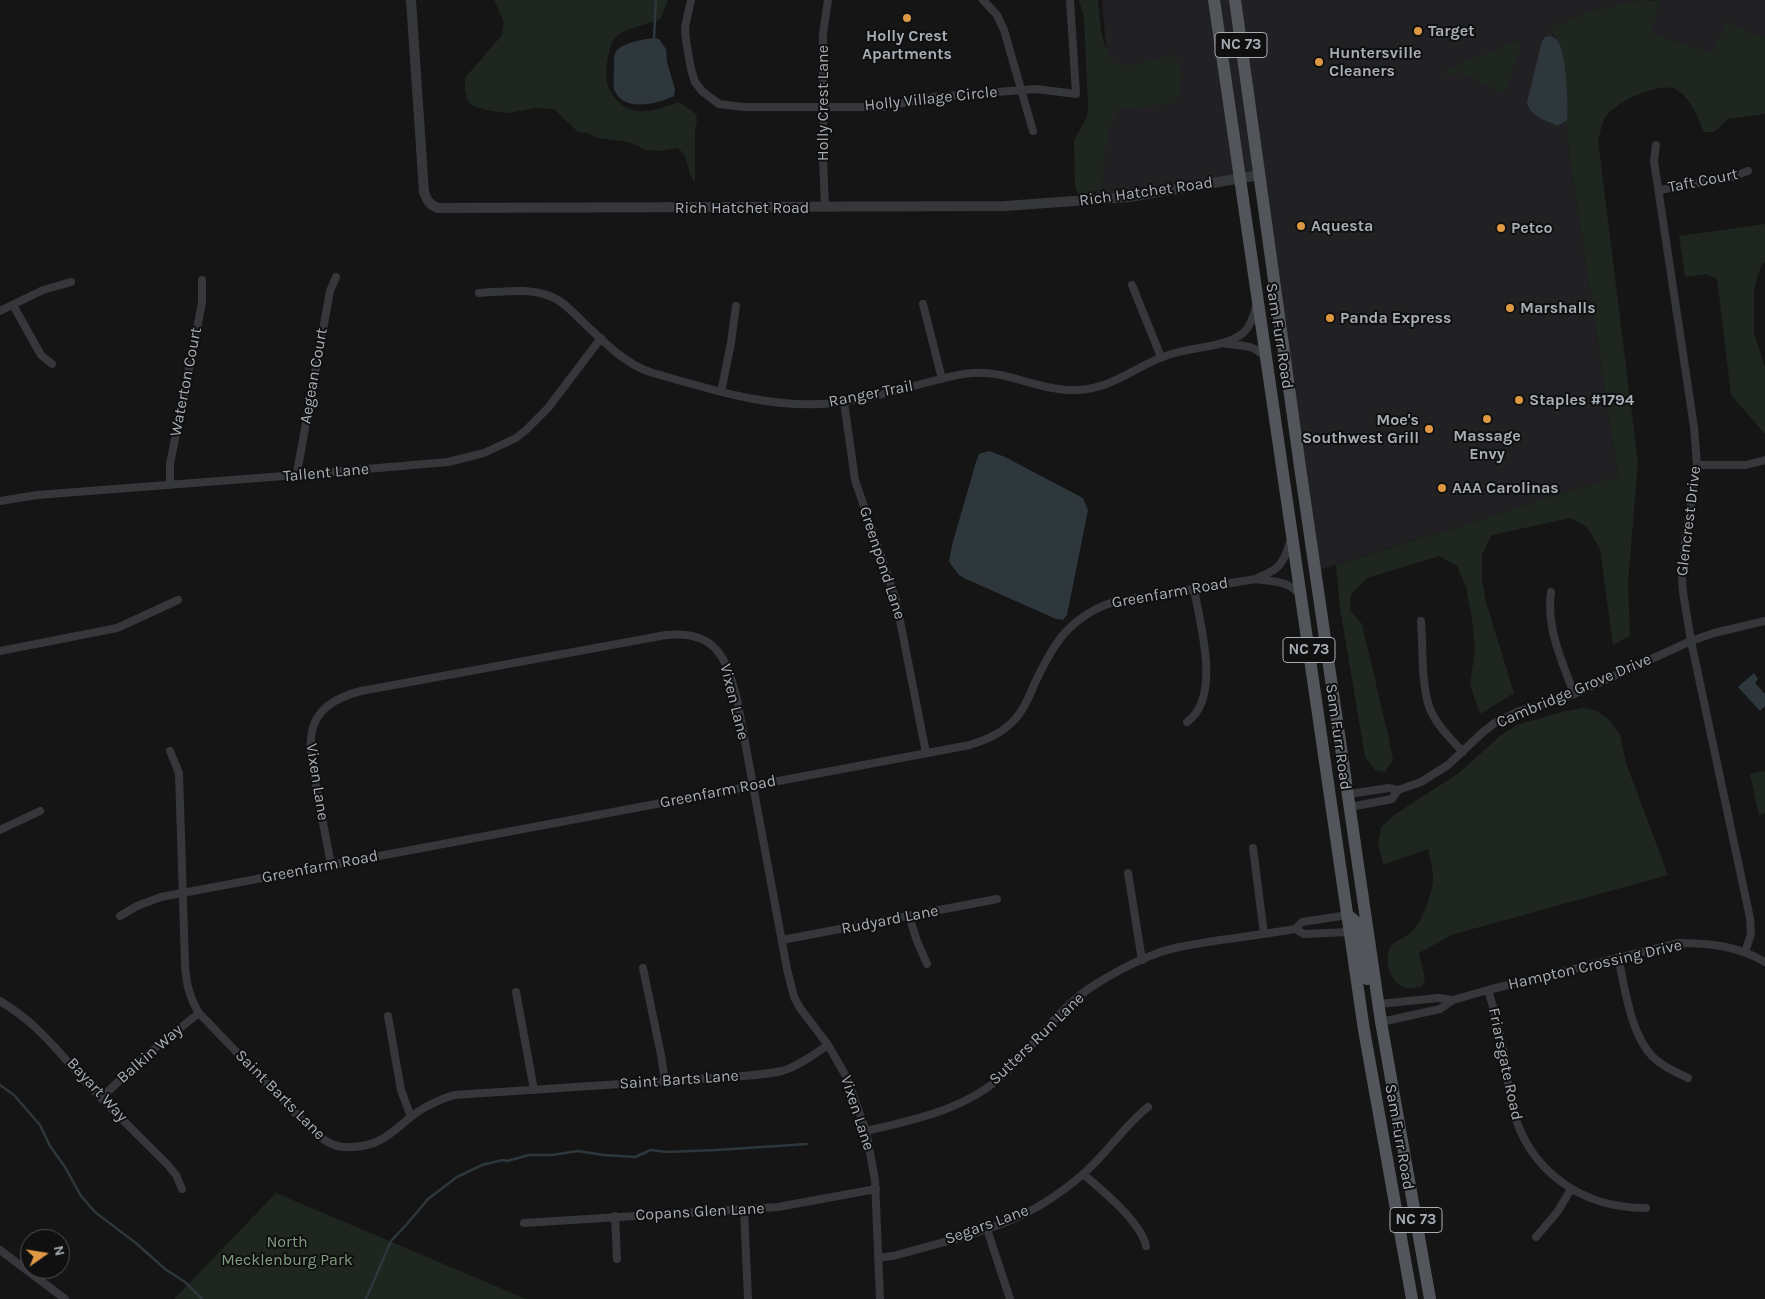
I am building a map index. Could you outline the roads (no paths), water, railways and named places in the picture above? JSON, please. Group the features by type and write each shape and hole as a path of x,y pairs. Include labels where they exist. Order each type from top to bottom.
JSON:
{"main road":[{"name":"Sam Furr Road","path":"1214,0 1349,932 1364,1030 1412,1299"},
{"name":"Sam Furr Road","path":"1235,0 1301,474 1381,1022 1430,1299"},
{"path":"1309,651 1333,756 1340,797 1350,807"},
{"path":"1348,915 1358,927 1370,995 1392,1086"}],"street":[{"name":"Rich Hatchet Road","path":"411,0 424,192 431,206 438,208 451,210 947,208 1073,202 1129,197 1260,175"},
{"name":"Holly Village Circle","path":"691,0 685,27 688,54 695,82 719,104 744,107 882,107 934,97 1036,89 1076,94 1070,0"},
{"name":"Holly Crest Lane","path":"825,207 823,34 828,0"},
{"path":"983,0 1001,22 1033,131"},
{"name":"Glencrest Drive","path":"1656,145 1654,161 1694,427 1697,465 1684,542 1682,577 1685,612 1750,918 1751,934 1745,952"},
{"name":"Taft Court","path":"1659,190 1729,178 1748,171"},
{"name":"Aegean Court","path":"297,476 330,291 336,277"},
{"name":"Waterton Court","path":"170,485 170,464 202,303 202,280"},
{"path":"0,312 51,287 71,282"},
{"path":"1132,285 1161,358"},
{"name":"Ranger Trail","path":"479,293 523,291 552,296 577,316 623,359 636,367 736,396 812,404 844,402 942,378 973,373 989,373 1051,389 1071,391 1088,389 1115,382 1173,353 1222,343 1238,336 1249,327 1258,300"},
{"path":"923,304 942,378"},
{"path":"13,305 42,356 52,364"},
{"path":"721,392 736,306"},
{"name":"Tallent Lane","path":"0,501 37,495 297,476 448,462 495,449 516,438 526,430 548,408 601,338"},
{"name":"Ranger Trail","path":"1222,343 1248,345 1259,351 1267,360"},
{"name":"Greenpond Lane","path":"844,402 855,480 896,600 926,753"},
{"path":"1697,465 1746,465 1765,460"},
{"name":"Greenfarm Road","path":"120,916 150,901 184,893 977,743 1010,724 1025,704 1056,642 1074,623 1093,610 1113,602 1256,579 1272,572 1278,567 1286,553 1292,534"},
{"name":"Greenfarm Road","path":"1256,579 1288,584 1302,598"},
{"path":"1187,722 1193,718 1200,707 1207,675 1194,589"},
{"path":"1550,592 1552,630 1560,658 1574,694"},
{"path":"0,648 117,628 178,600"},
{"path":"1421,621 1425,687 1430,709 1448,736 1463,752"},
{"name":"Cambridge Grove Drive","path":"1350,807 1392,799 1398,790 1435,774 1496,722 1519,711 1574,694 1691,641 1714,633 1765,622"},
{"name":"Vixen Lane","path":"331,864 309,740 315,723 328,706 348,695 361,692 666,635 688,634 708,642 727,663 730,673 787,969 794,996 800,1008 828,1045 847,1078 866,1131 876,1189 880,1299"},
{"name":"Saint Barts Lane","path":"170,751 179,773 186,981 194,1004 199,1013 310,1128 327,1142 337,1146 349,1147 374,1144 430,1104 454,1095 742,1076 782,1070 806,1059 828,1045"},
{"name":"Cambridge Grove Drive","path":"1349,794 1389,788 1398,790"},
{"path":"0,830 40,811"},
{"path":"1253,848 1264,934"},
{"path":"1128,873 1142,960"},
{"name":"Rudyard Lane","path":"782,940 997,899"},
{"name":"Sutters Run Lane","path":"866,1131 893,1125 958,1105 977,1096 1006,1073 1056,1016 1077,998 1113,974 1154,954 1186,946 1295,929 1302,922 1348,915"},
{"path":"909,916 927,964"},
{"name":"Sutters Run Lane","path":"1295,929 1304,934 1349,932"},
{"name":"Hampton Crossing Drive","path":"1381,1022 1440,1009 1453,1000 1488,990 1679,943 1706,943 1745,952 1765,962"},
{"path":"1618,957 1634,1022 1643,1043 1651,1055 1658,1061 1670,1070 1688,1078"},
{"path":"643,968 665,1082"},
{"name":"Friarsgate Road","path":"1488,990 1499,1030 1512,1107 1520,1131 1540,1163 1571,1189 1591,1199 1615,1206 1646,1208"},
{"path":"516,992 534,1090"},
{"name":"Hampton Crossing Drive","path":"1379,1004 1438,998 1453,1000"},
{"name":"Bayart Way","path":"0,1001 44,1034 168,1165 176,1175 182,1190"},
{"name":"Balkin Way","path":"102,1097 149,1053 199,1013"},
{"path":"388,1016 401,1090 411,1117"},
{"name":"Segars Lane","path":"878,1258 893,1256 987,1229 1024,1214 1062,1191 1083,1174 1133,1120 1148,1107"},
{"path":"1083,1174 1137,1226 1144,1236 1146,1246"},
{"name":"Copans Glen Lane","path":"524,1223 615,1216 744,1210 800,1204 876,1189"},
{"path":"1536,1237 1558,1211 1571,1189"},
{"path":"744,1210 748,1299"},
{"path":"615,1216 617,1259"},
{"path":"987,1229 1010,1299"},
{"path":"0,1250 65,1299"}],"waterway":[{"path":"654,38 656,0"},
{"path":"0,1085 14,1095 40,1125 50,1146 65,1167 81,1196 95,1212 137,1244 165,1269 185,1282 202,1299"},
{"path":"366,1299 391,1241 428,1199 457,1177 482,1165 529,1155 552,1155 578,1151 635,1157 651,1150 667,1152 807,1144"}],"place":[{"name":"Holly Crest Apartments","path":"907,18"},
{"name":"Target","path":"1418,31"},
{"name":"Huntersville Cleaners","path":"1319,62"},
{"name":"Aquesta","path":"1301,226"},
{"name":"Petco","path":"1501,228"},
{"name":"Marshalls","path":"1510,308"},
{"name":"Panda Express","path":"1330,318"},
{"name":"Staples #1794","path":"1519,400"},
{"name":"Massage Envy","path":"1487,419"},
{"name":"Moe's Southwest Grill","path":"1429,429"},
{"name":"AAA Carolinas","path":"1442,488"}],"park label":[{"name":"North Mecklenburg Park","path":"287,1251"}]}
